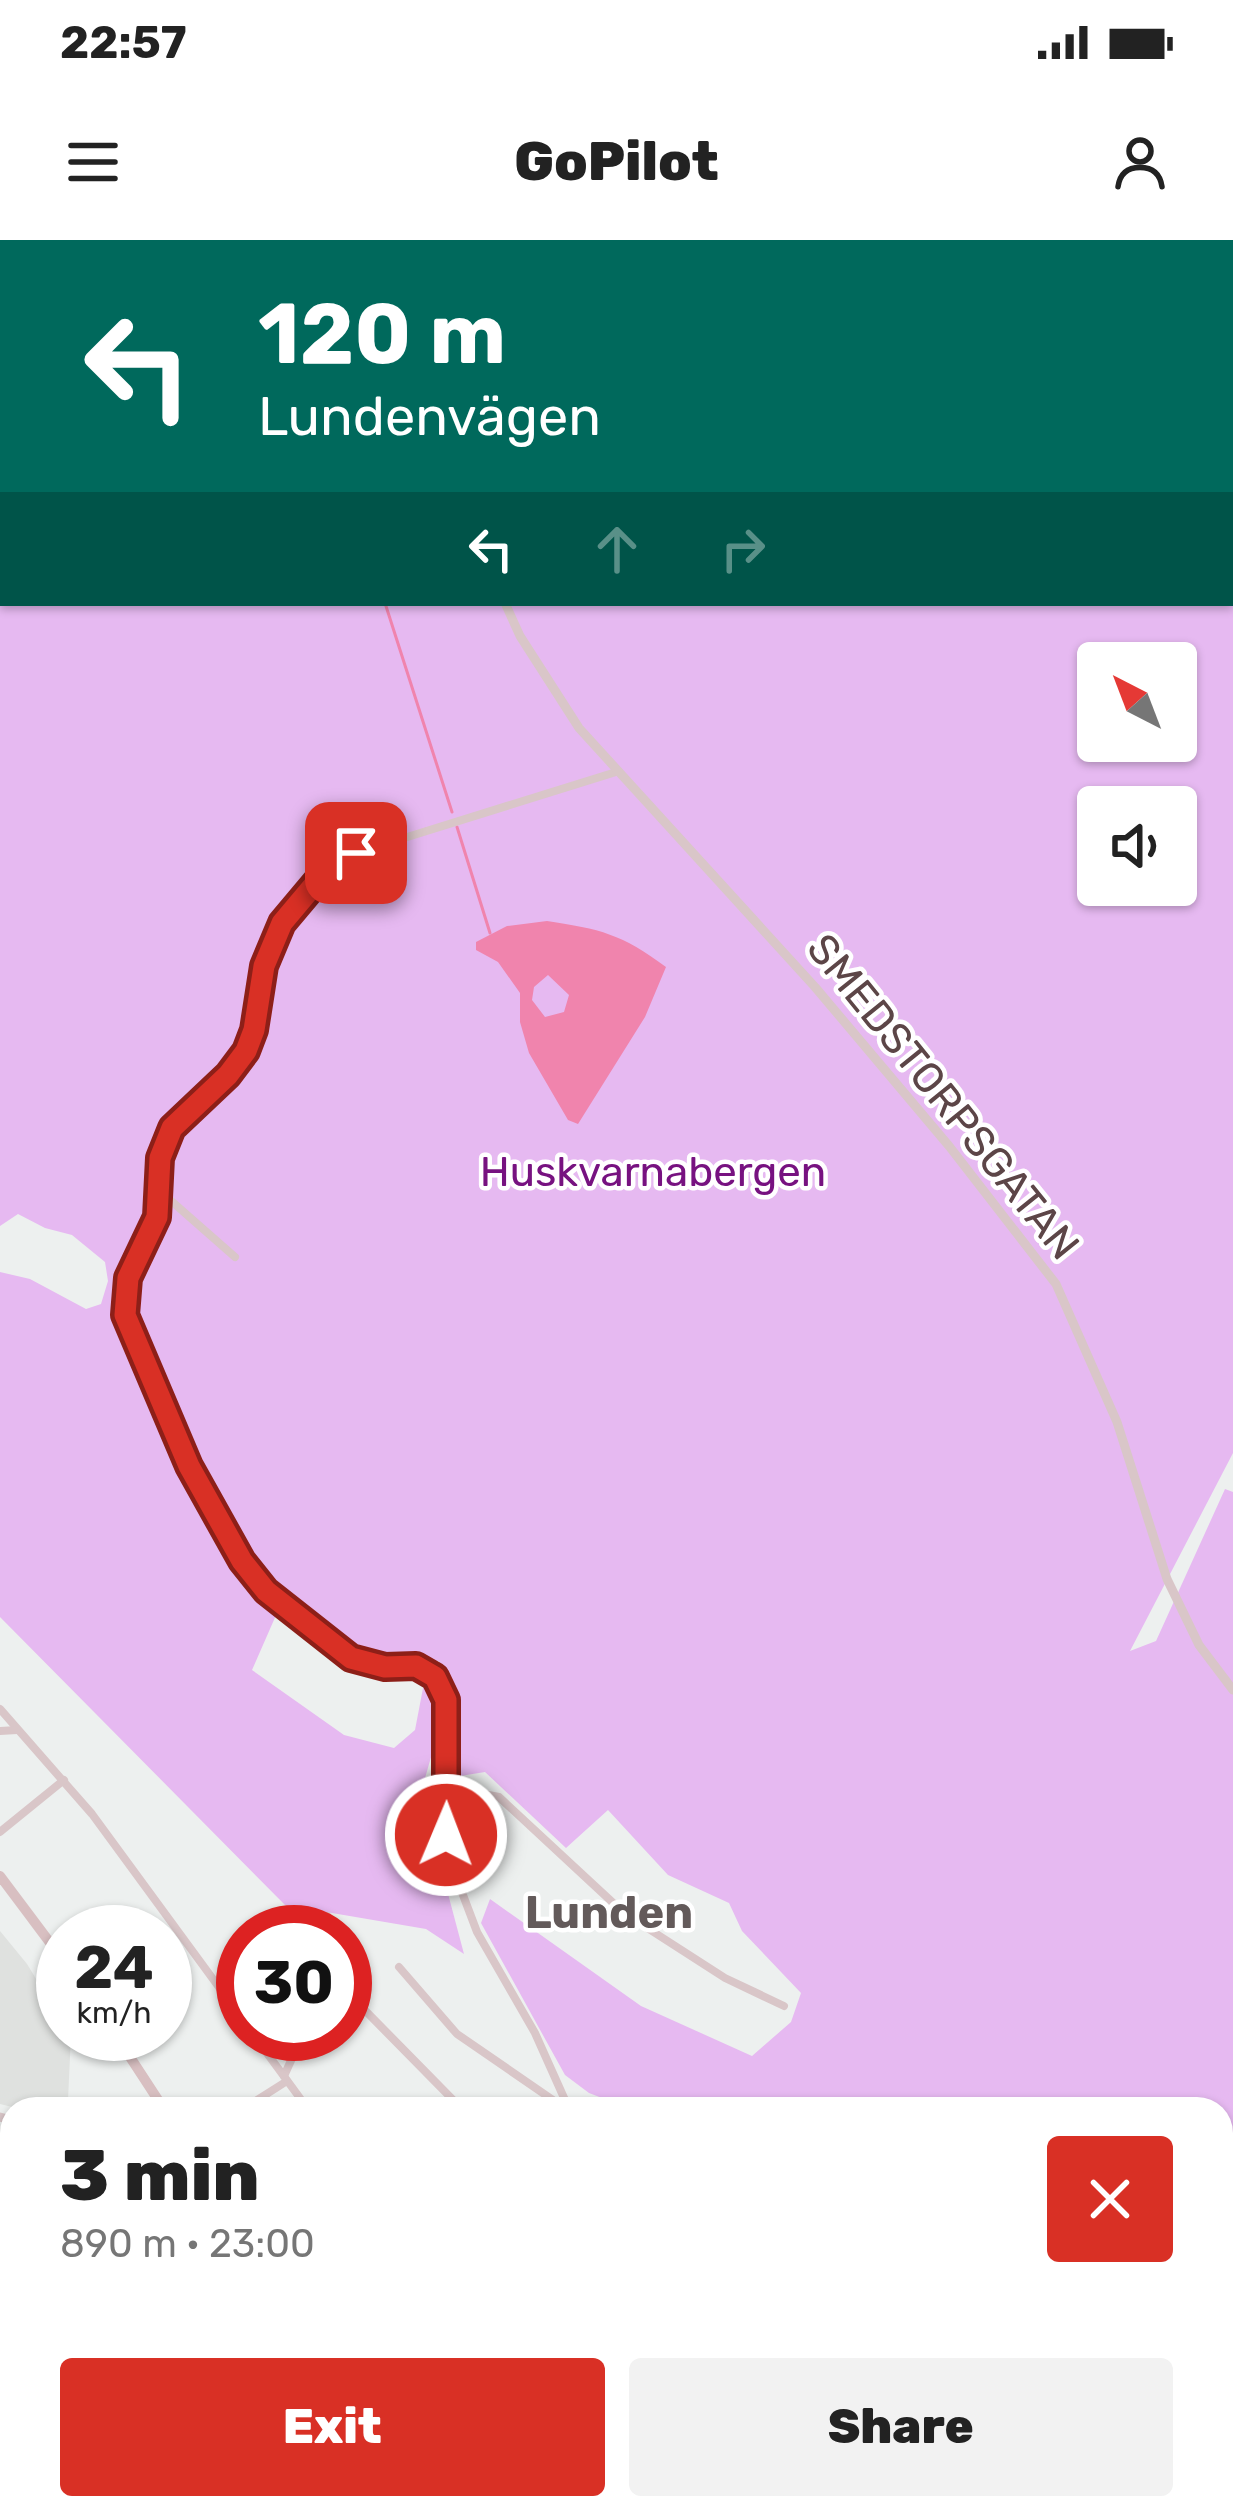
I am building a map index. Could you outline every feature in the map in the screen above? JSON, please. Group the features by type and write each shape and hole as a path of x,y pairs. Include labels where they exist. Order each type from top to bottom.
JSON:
{"main road":[{"path":"0,1876 36,1924"},
{"path":"133,2061 156,2097"}],"street":[{"name":"SMEDSTORPSGATAN","path":"507,606 542,674 579,728 815,987 950,1146 1056,1284 1117,1422 1166,1579 1198,1645 1233,1690"},
{"path":"563,2097 460,1890 446,1835 446,1700 435,1677 416,1666 385,1667 351,1658 266,1591 242,1561 189,1466 125,1315 128,1278 154,1227 160,1158 172,1128 228,1075 246,1051 271,943 319,879 356,853 616,772"},
{"path":"159,1195 235,1258"},
{"path":"0,1709 64,1780 216,1983"},
{"path":"0,1731 19,1730"},
{"path":"0,1832 64,1780"},
{"path":"447,1795 499,1797 624,1913 725,1978 784,2006"},
{"path":"399,1967 457,2034 550,2097"},
{"path":"372,2017 450,2097"},
{"path":"273,2061 299,2097"},
{"path":"259,2097 285,2078 292,2061"}],"shaded area":[{"path":"547,921 596,930 623,940 666,967 645,1017 578,1124 568,1120 529,1053 520,1022 520,993 498,962 476,950 476,942 507,926","holes":["548,975 569,995 564,1012 545,1017 532,1000 534,987"]},
{"path":"0,1931 36,1979 36,2061 70,2061 68,2097 0,2097"}],"green space":[{"name":"Huskvarnabergen","path":"0,606 1233,606 1233,1453 1130,1651 1156,1641 1225,1489 1233,1492 1233,2097 600,2097 589,2093 565,2075 481,1923 490,1899 641,2006 752,2056 791,2022 801,1993 742,1931 729,1903 668,1875 608,1810 566,1848 485,1772 454,1777 439,1661 389,1659 354,1647 284,1597 252,1670 344,1735 394,1748 415,1730 424,1683 433,1684 441,1707 421,1792 464,1954 426,1929 372,1920 372,1905 285,1905 0,1617 0,1272 30,1279 86,1309 101,1304 108,1281 105,1262 72,1235 18,1214 0,1226"}],"waterway":[{"path":"386,606 452,812"},
{"path":"457,827 490,933"}],"district":[{"name":"Lunden","path":"609,1912"}],"route":[{"path":"356,853 319,879 282,923 264,966 246,1051 228,1075 172,1128 160,1158 157,1217 128,1278 125,1315 189,1466 242,1561 266,1591 351,1658 368,1665 416,1666 435,1677 446,1700 446,1835"}]}
